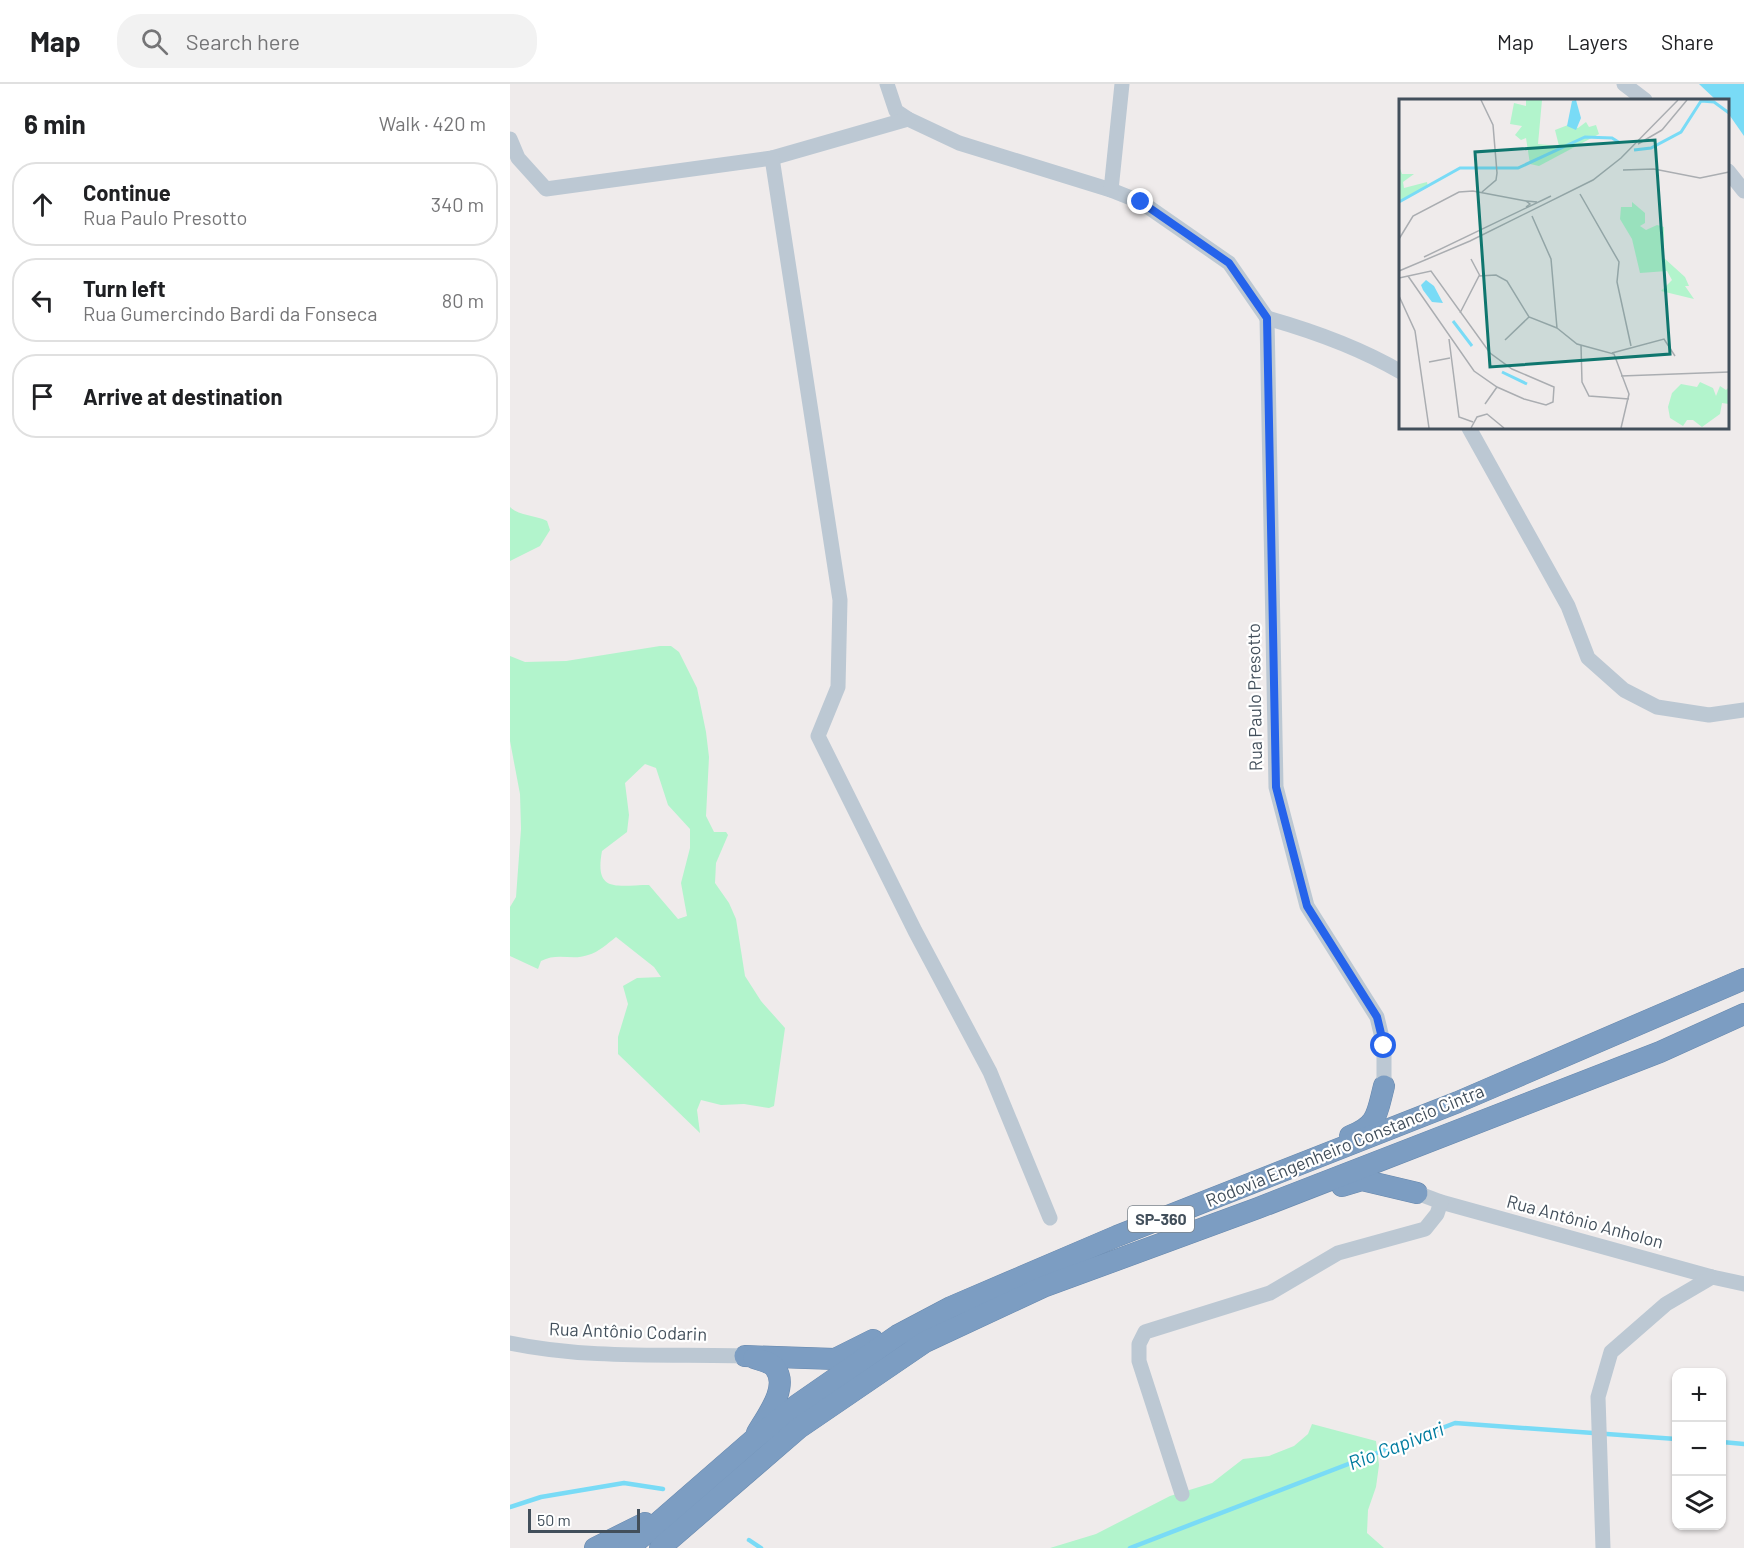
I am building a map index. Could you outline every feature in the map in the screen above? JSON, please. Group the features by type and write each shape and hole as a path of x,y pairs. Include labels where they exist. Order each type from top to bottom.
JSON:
{"highway":[{"name":"Rodovia Engenheiro Constancio Cintra","path":"630,1548 753,1440 797,1405 897,1335 951,1307 1117,1236 1458,1102 1744,979"},
{"name":"Rodovia Engenheiro Constancio Cintra","path":"660,1548 799,1428 925,1342 1043,1287 1258,1209 1660,1052 1744,1014"},
{"path":"1384,1086 1384,1114 1392,1122 1458,1102"},
{"path":"1272,1177 1340,1139 1367,1130 1377,1112 1384,1086"},
{"path":"1417,1193 1397,1178 1394,1171 1467,1127"},
{"path":"1258,1209 1362,1180 1417,1193"},
{"path":"745,1356 835,1359 951,1307"},
{"path":"745,1356 771,1364 776,1369 779,1381 778,1395 753,1440"},
{"path":"595,1548 682,1502"}],"street":[{"path":"887,84 887,91 896,111 959,143 1111,190 1141,202 1229,263 1267,318 1296,326 1370,356 1399,371"},
{"path":"1111,190 1122,84"},
{"path":"1624,84 1644,99"},
{"path":"510,139 518,158 546,189 772,158 908,119"},
{"path":"772,158 840,600 838,687 818,736 915,931 990,1072 1050,1218"},
{"path":"1729,172 1744,191"},
{"name":"Rua Paulo Presotto","path":"1267,318 1276,787 1307,906 1377,1017 1384,1046 1384,1086"},
{"path":"1469,429 1568,606 1587,658 1624,690 1657,707 1709,715 1744,710"},
{"name":"Rua Antônio Anholon","path":"1417,1193 1441,1202 1744,1284"},
{"path":"1182,1494 1139,1361 1139,1344 1145,1332 1270,1293 1338,1253 1425,1229 1437,1214 1441,1202"},
{"path":"1603,1548 1598,1397 1611,1352 1666,1304 1712,1277"},
{"name":"Rua Antônio Codarin","path":"510,1343 536,1348 614,1354 745,1356"}],"green space":[{"path":"510,507 518,512 547,521 550,530 540,546 510,561"},
{"path":"671,646 679,652 697,688 709,757 706,816 714,832 726,832 728,835 716,863 715,883 729,903 736,919 745,976 761,1001 785,1028 774,1106 769,1108 744,1104 721,1105 701,1100 697,1110 700,1133 618,1054 618,1037 628,1004 623,986 637,978 661,977 654,967 616,937 599,950 582,957 547,958 541,961 538,969 510,956 510,907 516,897 521,829 520,794 510,741 510,656 525,662 566,661","holes":["645,764 656,768 668,805 690,829 690,848 681,883 687,916 678,919 649,885 618,886 605,881 601,874 602,851 627,832 629,815 625,783"]},
{"path":"1312,1424 1376,1441 1379,1465 1376,1487 1368,1510 1367,1533 1384,1548 1050,1548 1096,1534 1170,1496 1212,1483 1243,1459 1269,1456 1294,1446 1308,1434"}],"water":[{"path":"1699,84 1744,84 1744,136 1729,114 1729,99 1715,99"}],"waterway":[{"name":"Rio Capivari","path":"1130,1548 1455,1423 1672,1439"},
{"name":"Rio Capivari","path":"1726,1442 1744,1444"},
{"name":"Rio Capivari","path":"510,1507 541,1497 624,1483 663,1489"},
{"name":"Rio Capivari","path":"749,1540 761,1548"}],"route":[{"path":"1141,202 1229,263 1267,318 1276,787 1307,906 1377,1017 1384,1046"}]}
